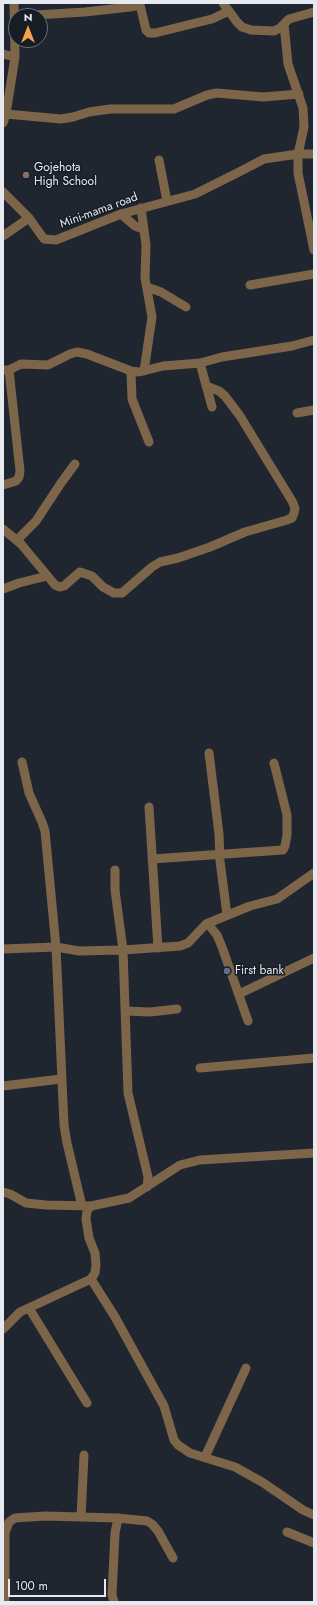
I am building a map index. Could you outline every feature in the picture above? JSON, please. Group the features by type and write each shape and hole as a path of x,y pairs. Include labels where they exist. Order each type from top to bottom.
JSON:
{"street":[{"path":"223,3 242,27 251,30 274,31 289,19 314,12"},
{"path":"48,14 85,12 140,4 146,30 149,33 155,33 212,19 229,11"},
{"path":"284,24 288,64 299,94 305,118 298,154 298,173 314,250"},
{"path":"15,48 5,119 73,118 89,112 110,109 174,109 207,95 217,93 263,97 299,94"},
{"path":"3,54 15,57"},
{"name":"Mini-mama road","path":"3,192 29,218 44,239 56,240 121,214 194,194 264,159 298,154 314,154"},
{"path":"159,160 167,201"},
{"path":"141,208 146,245 145,278 152,317 144,371"},
{"path":"121,214 136,226 143,229"},
{"path":"3,236 29,218"},
{"path":"250,286 314,274"},
{"path":"146,287 161,292 186,306"},
{"path":"3,485 16,481 19,477 20,471 6,370 21,364 48,365 77,352 87,354 131,371 139,372 163,366 200,363 222,357 292,346 314,340"},
{"path":"200,363 212,407"},
{"path":"131,371 132,399 149,442"},
{"path":"3,529 16,540 55,585 60,588 80,572 92,576 108,591 122,593 160,562 178,558 210,547 245,532 287,520 294,514 295,508 240,416 225,396 219,391 206,386"},
{"path":"297,413 314,410"},
{"path":"16,540 36,521 75,464"},
{"path":"3,589 19,583 47,576"},
{"path":"209,753 227,915"},
{"path":"3,1329 20,1312 90,1279 95,1273 96,1265 95,1253 89,1238 86,1219 86,1206 66,1139 61,1079 56,947 45,831 41,818 29,793 22,762"},
{"path":"152,860 283,850 287,835 287,815 274,763"},
{"path":"149,807 158,948"},
{"path":"115,870 115,890 123,950 128,1093 146,1170 147,1187"},
{"path":"3,949 56,947 79,951 180,946 188,942 208,924 250,906 277,899 314,874"},
{"path":"208,924 222,947 248,1021"},
{"path":"239,994 314,958"},
{"path":"125,1011 150,1012 177,1010"},
{"path":"200,1068 314,1058"},
{"path":"3,1086 61,1079"},
{"path":"3,1192 10,1194 26,1204 86,1206 129,1198 180,1165 200,1160 314,1153"},
{"path":"90,1279 115,1317 164,1406 174,1440 178,1446 190,1453 235,1466 262,1482 303,1510 314,1514"},
{"path":"29,1308 86,1403"},
{"path":"205,1457 246,1368"},
{"path":"81,1517 84,1455"},
{"path":"5,1602 5,1524 15,1518 45,1516 118,1518 147,1521 158,1531 172,1558"},
{"path":"114,1602 112,1596 115,1533 118,1518"},
{"path":"287,1532 314,1543"}],"place":[{"name":"Gojehota High School","path":"26,175"},
{"name":"First bank","path":"227,971"}]}
